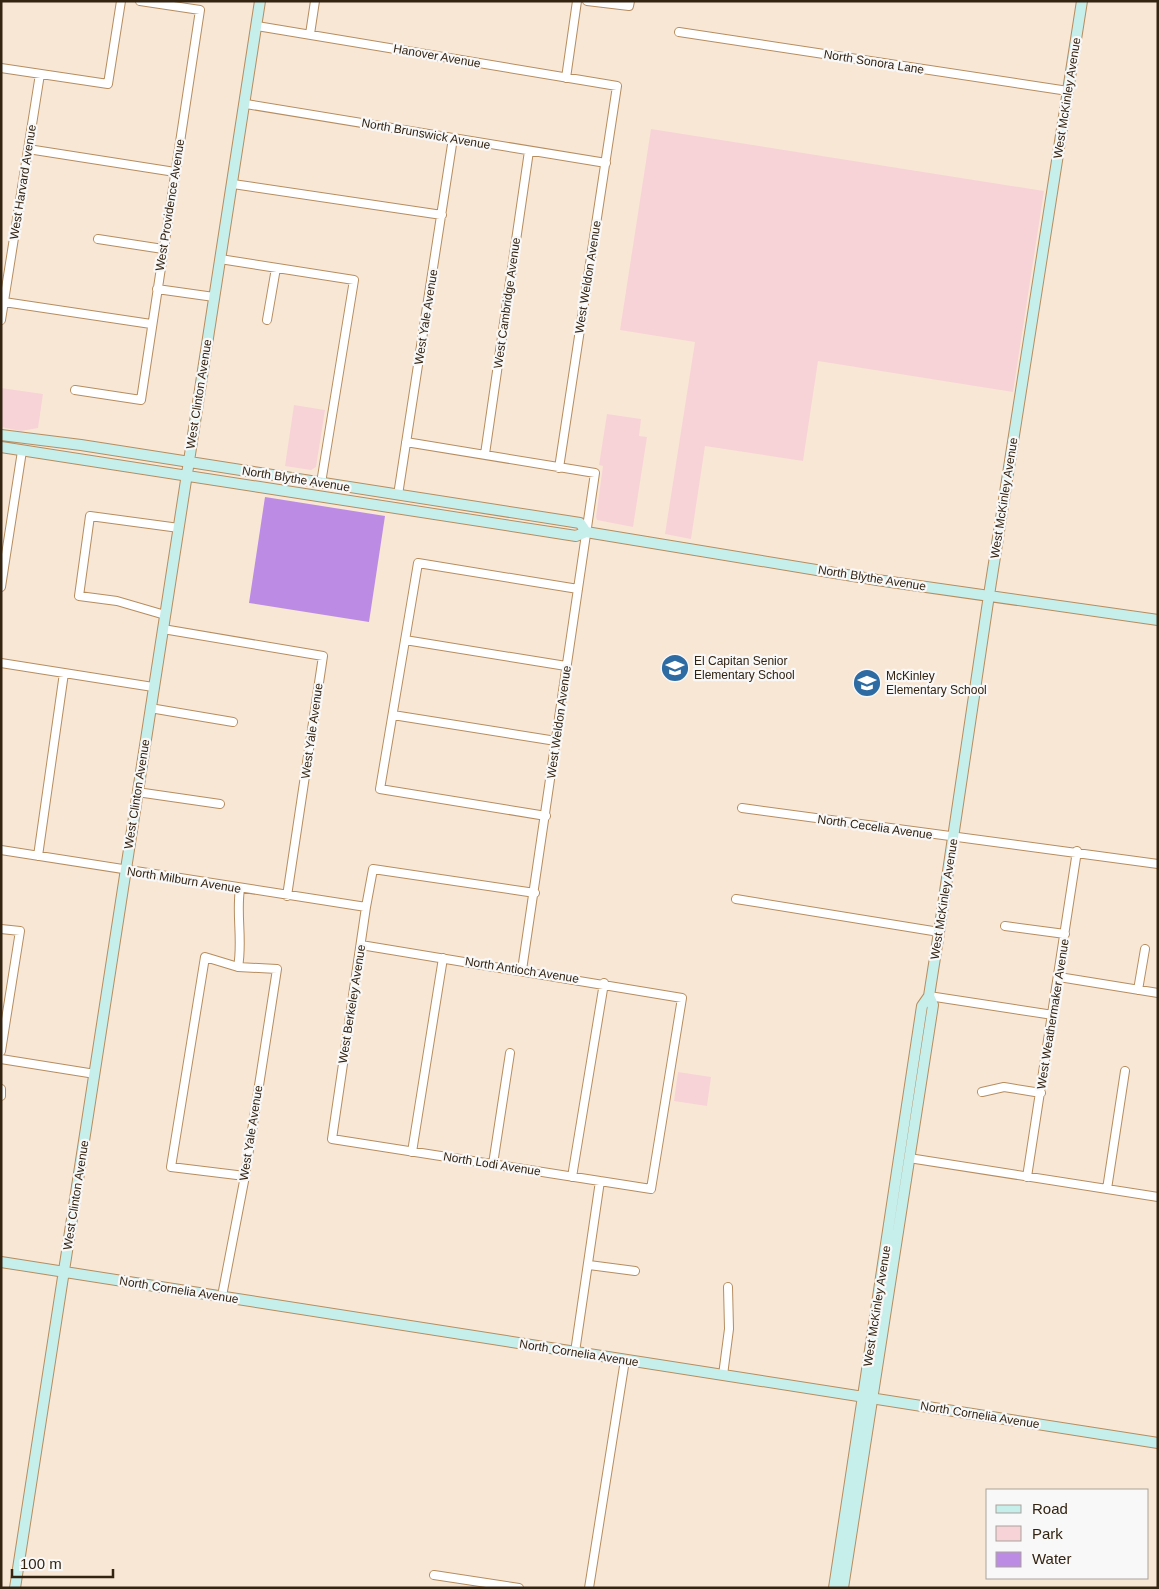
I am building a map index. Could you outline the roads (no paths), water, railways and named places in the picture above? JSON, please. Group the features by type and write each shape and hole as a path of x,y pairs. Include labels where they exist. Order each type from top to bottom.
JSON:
{"main road":[{"name":"West Clinton Avenue","path":"15,1588 153,687 164,629 188,462 246,104 260,1"},
{"name":"West McKinley Avenue","path":"843,1588 867,1398 922,1006 928,996 939,932 988,595 1082,1"},
{"name":"North Blythe Avenue","path":"1,434 580,523 586,532"},
{"name":"North Blythe Avenue","path":"1,447 576,536 586,532 731,557 1158,620"},
{"name":"West McKinley Avenue","path":"834,1588 909,1158 933,1005 928,996"},
{"name":"North Cornelia Avenue","path":"1,1262 1158,1443"}],"street":[{"path":"1,68 108,84 121,1"},
{"name":"West Providence Avenue","path":"76,390 141,400 156,289 200,10 140,1"},
{"path":"310,34 315,1"},
{"path":"566,78 577,1"},
{"path":"587,1 630,4"},
{"name":"Hanover Avenue","path":"257,26 617,86"},
{"name":"North Sonora Lane","path":"679,32 1068,91"},
{"name":"West Harvard Avenue","path":"1,320 40,74"},
{"name":"West Weldon Avenue","path":"522,970 595,473 559,468 617,86"},
{"name":"North Brunswick Avenue","path":"246,104 606,162"},
{"name":"West Yale Avenue","path":"398,495 453,138"},
{"path":"28,150 175,172"},
{"name":"West Cambridge Avenue","path":"485,454 529,151"},
{"path":"233,184 442,215"},
{"path":"98,239 163,249"},
{"path":"220,259 354,280 321,483"},
{"path":"267,320 276,268"},
{"path":"156,289 214,297"},
{"path":"4,302 151,324"},
{"path":"406,442 559,468"},
{"path":"1,587 22,451"},
{"path":"165,615 117,602 79,596 90,516 179,528"},
{"path":"546,816 380,789 418,562 578,589"},
{"name":"West Yale Avenue","path":"164,629 323,656 287,896"},
{"path":"404,640 566,666"},
{"path":"1,663 153,687"},
{"path":"38,856 64,673"},
{"path":"150,708 233,722"},
{"path":"393,715 556,740"},
{"path":"137,792 220,804"},
{"name":"North Cecelia Avenue","path":"742,808 953,838 974,838 1077,851 1158,864"},
{"name":"North Milburn Avenue","path":"1,850 240,889 366,907"},
{"name":"West Weathermaker Avenue","path":"1028,1176 1077,851"},
{"name":"West Berkeley Avenue","path":"332,1139 373,869 534,893"},
{"path":"240,889 238,911 241,948 238,967 205,957 170,1167 245,1176"},
{"path":"736,899 939,932"},
{"path":"1005,926 1065,934"},
{"path":"1,929 20,931 1,1052"},
{"name":"North Antioch Avenue","path":"361,945 604,983 682,998 651,1189"},
{"path":"1138,990 1145,948"},
{"path":"412,1152 443,958"},
{"name":"West Yale Avenue","path":"222,1296 245,1176 277,969 238,967"},
{"path":"1059,977 1158,993"},
{"path":"572,1177 604,983"},
{"path":"928,996 1053,1015"},
{"path":"493,1164 510,1053"},
{"path":"1,1059 95,1074"},
{"path":"1107,1189 1125,1071"},
{"path":"982,1092 1004,1087 1041,1092"},
{"path":"1,1089 1,1096"},
{"name":"North Lodi Avenue","path":"332,1139 651,1189"},
{"path":"909,1158 1158,1197"},
{"path":"575,1352 600,1181"},
{"path":"589,1265 634,1271"},
{"path":"723,1375 730,1329 728,1287"},
{"path":"589,1588 625,1360"},
{"path":"434,1575 470,1584 519,1588"}],"water":[{"path":"265,497 385,516 369,622 249,603"}],"place":[{"name":"El Capitan Senior Elementary School","path":"675,668"},
{"name":"McKinley Elementary School","path":"867,683"}]}
